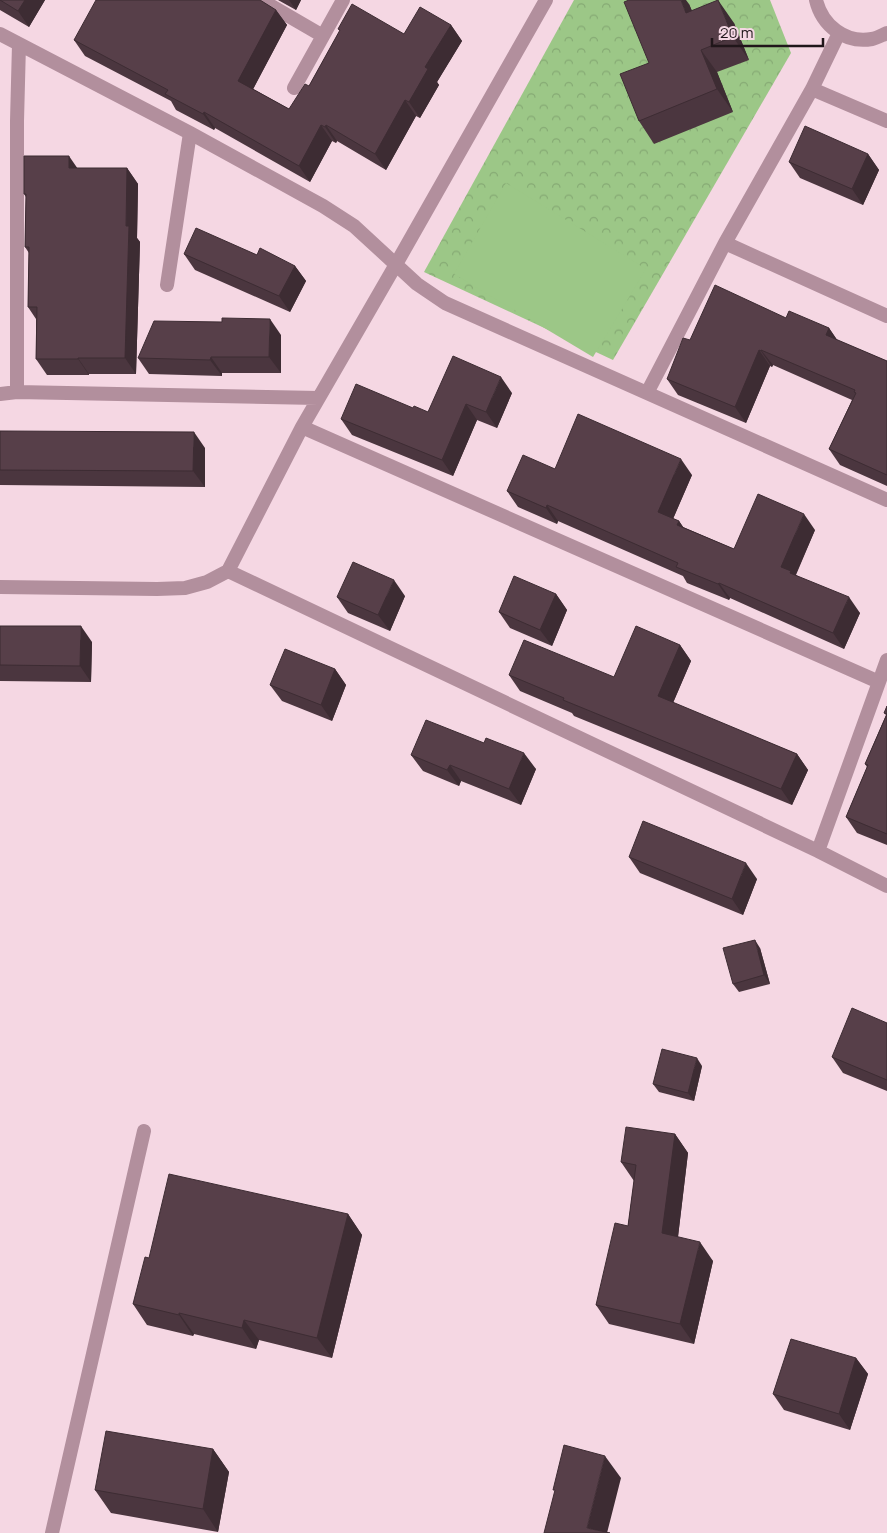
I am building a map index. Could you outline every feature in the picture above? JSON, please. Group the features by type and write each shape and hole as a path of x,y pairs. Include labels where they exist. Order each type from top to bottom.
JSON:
{"street":[{"path":"261,0 323,36"},
{"path":"294,88 343,0"},
{"path":"0,587 185,588 207,582 228,570 318,398 396,266 546,0"},
{"path":"816,0 821,14 828,25 839,33 854,39 872,39 887,33"},
{"path":"647,393 725,243 812,89 839,33"},
{"path":"0,34 190,133 338,216 354,226 416,284 445,303 887,500"},
{"path":"17,392 17,121 19,44"},
{"path":"812,89 887,121"},
{"path":"167,285 190,133"},
{"path":"725,243 887,316"},
{"path":"0,394 17,392 318,398"},
{"path":"302,427 879,682"},
{"path":"228,570 818,850 887,886"},
{"path":"818,850 887,660"},
{"path":"52,1533 144,1131"}],"green space":[{"path":"574,0 770,0 791,53 613,360 424,272"},
{"path":"506,183 646,269 593,357 454,274"}],"building":[{"path":"0,0 25,0 18,11"},
{"path":"96,0 260,0 276,10 238,81 289,109 305,84 309,86 352,4 404,34 420,7 451,25 425,67 428,69 409,102 405,100 375,154 326,125 325,127 321,125 299,166 204,112 203,114 165,94 168,90 74,40"},
{"path":"629,0 681,0 686,13 718,0 733,37 701,50 717,89 639,121 620,74 649,63 624,2"},
{"path":"805,126 868,154 852,189 789,162"},
{"path":"24,156 69,156 69,168 127,168 126,226 129,226 125,358 36,359 37,307 28,307 29,247 25,247 26,194 24,194"},
{"path":"196,228 257,255 260,248 295,266 279,296 184,254"},
{"path":"715,285 786,318 789,311 829,328 826,335 887,361 887,475 829,449 856,393 854,392 855,390 761,350 759,350 735,407 667,379 683,338 690,340"},
{"path":"222,318 270,319 269,357 211,357 210,360 138,358 154,321 222,322"},
{"path":"453,356 501,377 486,412 466,404 442,460 341,419 356,384 413,408 414,406 428,412"},
{"path":"578,414 681,459 658,512 679,521 677,525 734,549 758,494 804,514 781,567 791,571 790,573 849,597 833,633 719,583 676,567 678,563 547,505 546,508 507,491 523,455 555,469"},
{"path":"0,431 194,432 193,471 0,470"},
{"path":"353,562 394,580 378,615 337,597"},
{"path":"514,576 556,594 540,630 499,612"},
{"path":"0,626 81,626 80,666 0,665"},
{"path":"636,626 680,645 658,696 797,754 781,789 563,700 564,698 509,675 524,640 614,677"},
{"path":"285,649 335,669 321,705 270,685"},
{"path":"887,714 887,834 846,817 868,765 865,764"},
{"path":"426,720 484,743 486,738 524,753 509,789 450,765 447,770 411,755"},
{"path":"643,821 746,863 732,899 629,857"},
{"path":"755,940 764,975 733,984 723,948"},
{"path":"852,1008 887,1023 887,1080 832,1057"},
{"path":"662,1049 697,1058 688,1093 653,1084"},
{"path":"626,1127 675,1134 662,1233 700,1242 680,1324 596,1305 615,1223 628,1226 636,1165 621,1162"},
{"path":"169,1174 348,1214 317,1338 244,1320 242,1328 133,1304 145,1257 149,1258"},
{"path":"791,1339 856,1358 839,1414 773,1394"},
{"path":"106,1431 213,1449 203,1509 95,1490"},
{"path":"564,1445 605,1456 587,1528 610,1533 544,1533"}]}
